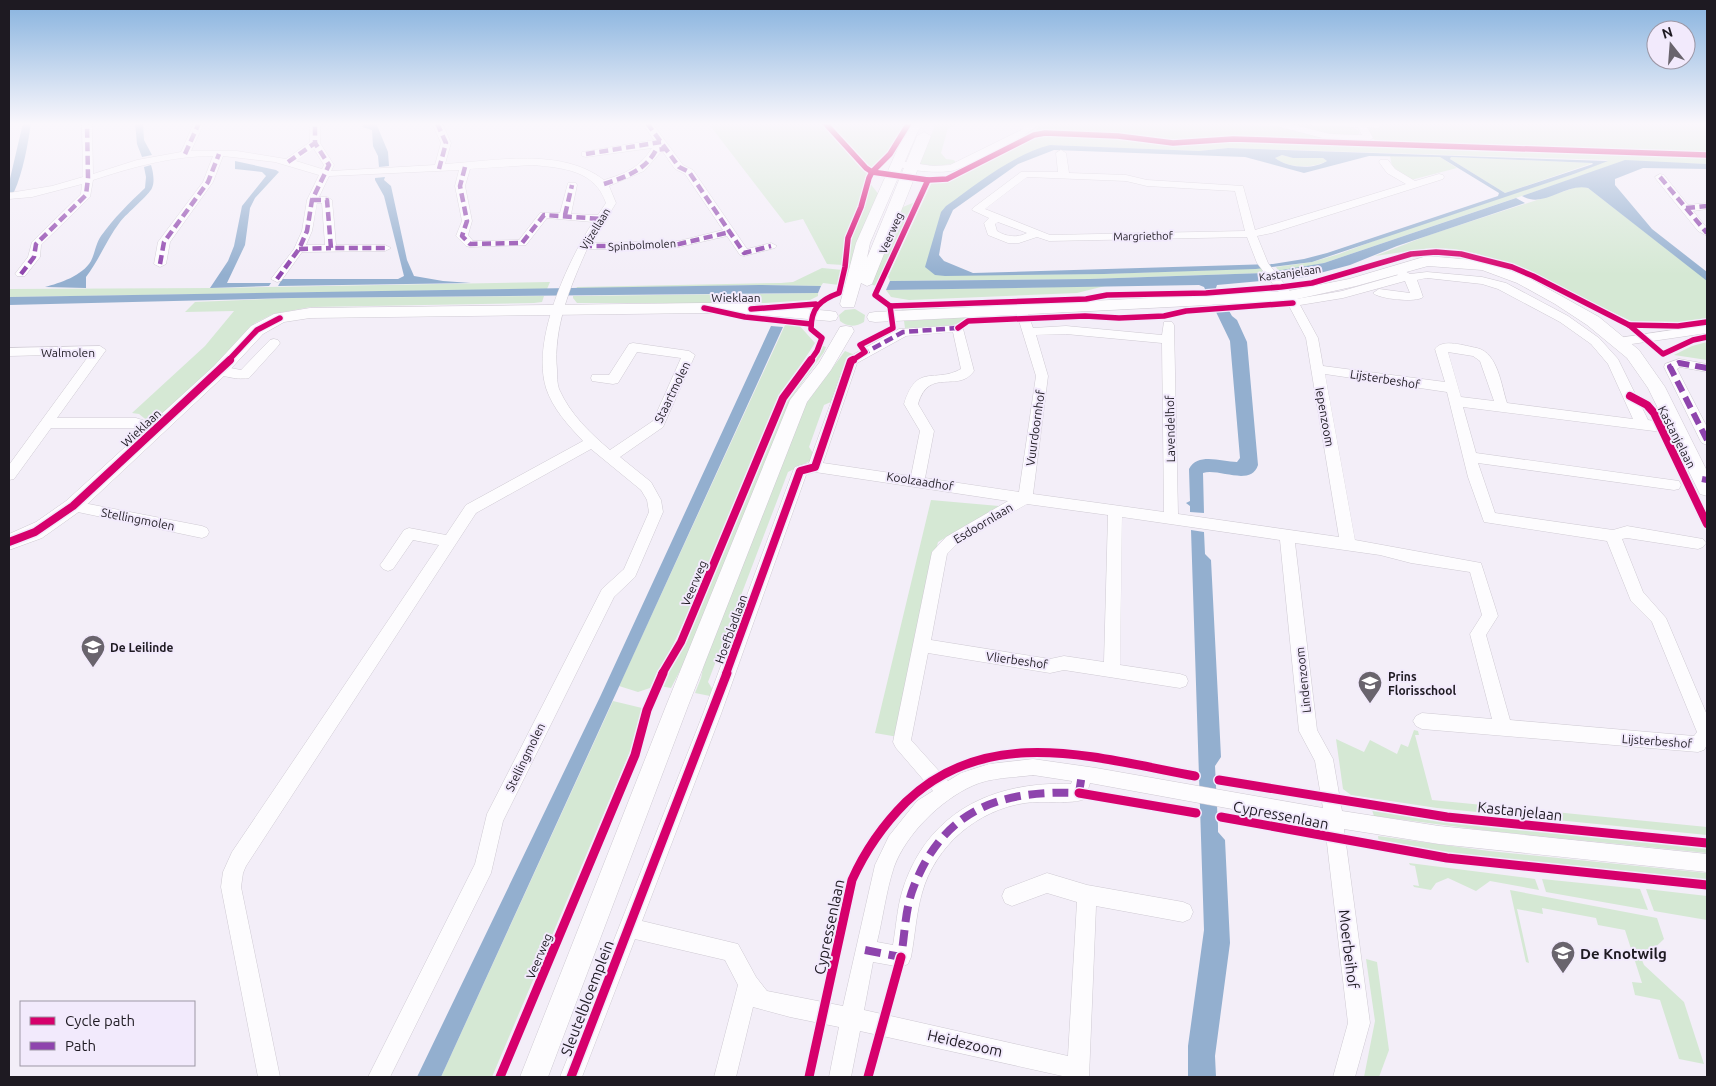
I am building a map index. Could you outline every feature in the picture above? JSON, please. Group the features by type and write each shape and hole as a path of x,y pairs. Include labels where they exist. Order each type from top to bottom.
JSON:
{"street":[{"path":"21,274 34,257 36,244 86,195 88,174"},
{"path":"9,196 27,195 55,189 102,174"},
{"path":"160,264 164,242 208,182 211,174"},
{"path":"276,279 299,249 307,231 312,200 325,174 333,174"},
{"path":"463,174 460,186 467,221 462,236 470,244 522,243 544,215 602,219"},
{"path":"587,174 604,184 630,174"},
{"path":"690,174 744,253 771,246"},
{"name":"Veerweg","path":"854,304 863,243 893,174"},
{"name":"Veerweg","path":"854,304 909,174"},
{"name":"Margriethof","path":"1287,294 1267,268 1251,234 1239,188 1147,183 1126,178 1025,174 977,210 1049,238 1251,234 1268,231 1439,177"},
{"path":"1396,174 1413,184"},
{"path":"1660,177 1707,233"},
{"name":"Vijzellaan","path":"592,442 565,413 552,387 549,355 559,305 565,286 583,246 611,203 609,193 604,184"},
{"path":"565,215 572,185"},
{"path":"312,200 327,200 331,248"},
{"path":"1686,208 1707,206"},
{"name":"Margriethof","path":"996,218 989,223 992,233 1001,239 1025,240 1035,234"},
{"name":"Spinbolmolen","path":"583,246 657,246 680,244 730,232"},
{"path":"299,249 385,248"},
{"name":"Kastanjelaan","path":"875,317 1022,311 1217,300 1287,294 1402,273 1427,261 1467,263 1500,271 1522,280 1561,301 1593,321 1641,363 1706,483"},
{"path":"1379,293 1417,297 1412,281 1402,273"},
{"name":"Kastanjelaan","path":"1402,273 1482,281 1502,286 1564,319 1595,341 1614,362 1643,425"},
{"name":"Iepenzoom","path":"1287,294 1312,338 1348,544"},
{"path":"854,304 871,309 875,317 873,323 867,329 857,332 846,331 833,325 830,316 835,309 854,304"},
{"name":"Wieklaan","path":"9,542 30,535 49,525 74,506 220,370 257,330 280,318 310,313 559,305 704,308 830,316"},
{"name":"Vuurdoornhof","path":"1022,311 1042,376 1025,498"},
{"name":"Lavendelhof","path":"1168,325 1172,519"},
{"path":"815,467 851,361 903,332 958,328 968,370 963,374 928,379 919,386 912,396 911,404 928,431 917,480"},
{"path":"1618,342 1707,329"},
{"path":"1028,332 1066,330 1168,340"},
{"path":"534,1077 677,706 799,400 825,366 846,331"},
{"path":"220,370 244,375 274,343"},
{"name":"Staartmolen","path":"598,378 613,380 633,347 689,355 658,424 611,456"},
{"path":"1502,407 1486,359 1477,352 1444,347 1441,349 1488,518 1613,536 1627,532 1698,544"},
{"name":"Walmolen","path":"9,352 100,350 9,475"},
{"name":"Kastanjelaan","path":"1707,368 1679,363 1670,367 1707,440"},
{"name":"Lijsterbeshof","path":"1317,369 1454,395 1502,407 1678,429"},
{"path":"47,423 136,422 156,429"},
{"path":"269,1077 231,887 233,872 239,859 471,509 592,442"},
{"name":"Stellingmolen","path":"379,1077 484,866 494,820 498,811 608,593 630,573 656,512 654,500 646,486 592,442"},
{"path":"1470,457 1674,485"},
{"name":"Koolzaadhof","path":"815,467 917,480 1025,498"},
{"name":"Hoefbladlaan","path":"629,928 712,714 800,471 815,467"},
{"name":"Esdoornlaan","path":"945,792 902,742 940,552 951,541 1025,498 1348,544"},
{"name":"Stellingmolen","path":"74,506 202,532"},
{"path":"1112,671 1116,511"},
{"path":"388,565 409,534 449,541"},
{"name":"Lindenzoom","path":"1287,536 1308,731 1324,759 1334,819"},
{"name":"Lijsterbeshof","path":"1422,721 1698,744 1706,733 1658,618 1637,596 1613,536"},
{"path":"1348,544 1380,549 1411,558 1476,567 1490,616 1478,634 1503,728"},
{"name":"Vlierbeshof","path":"922,645 1050,666 1064,663 1180,681"},
{"name":"Cypressenlaan","path":"840,1077 865,950 885,865 896,844 924,807 967,779 989,772 1033,767 1334,819"},
{"path":"865,950 901,957 914,887 929,854 946,833 980,807 1015,795 1051,790 1079,793 1082,774"},
{"path":"1334,819 1438,835 1707,863"},
{"name":"Moerbeihof","path":"1334,819 1359,1023 1344,1077"},
{"path":"1012,896 1047,883 1087,895 1183,912"},
{"name":"Heidezoom","path":"851,1018 1078,1073 1087,895"},
{"path":"629,928 731,951 749,984 761,1000 851,1018"},
{"name":"Sleutelbloemplein","path":"571,1077 629,928"},
{"path":"725,1077 749,984"}],"green space":[{"path":"747,174 869,174 847,236 843,265 827,264 803,219 785,223"},
{"path":"962,174 1001,174 946,206 935,275 1104,274 1261,268 1264,273 1089,279 890,281 888,277 932,182 949,180"},
{"path":"1402,174 1435,174 1411,180"},
{"path":"1474,174 1562,174 1505,193"},
{"path":"1574,174 1588,174 1324,263 1279,272 1276,267 1312,262 1339,254 1411,227"},
{"path":"869,182 880,196 850,286 844,286 852,237"},
{"path":"1580,186 1588,188 1707,280 1707,318 1680,322 1631,321 1520,268 1478,254 1454,249 1431,248 1375,256 1429,235"},
{"path":"915,202 878,286 872,285 898,209"},
{"path":"822,268 843,270 839,285 823,283 821,286 759,285 576,289 577,287 793,282"},
{"path":"550,282 547,289 9,297 9,289 210,288"},
{"path":"1105,286 1077,293 909,300 891,297 886,290"},
{"path":"818,293 818,296 810,300 765,303 577,303 573,298 573,296"},
{"path":"544,296 542,302 534,303 311,307 273,314 255,323 216,366 157,420 149,422 139,414 132,413 205,346 234,311 185,312 195,302 292,298"},
{"path":"1009,303 1010,307 902,311 901,307"},
{"path":"855,309 865,315 864,322 852,326 840,321 839,315 845,310"},
{"path":"1006,315 1007,318 969,320 953,325 905,328 904,321"},
{"path":"786,323 798,324 815,343 780,397 726,533 653,687 638,692 619,686"},
{"path":"1707,342 1707,360 1674,355 1692,346"},
{"path":"823,346 826,347 824,352 792,397 689,653 671,688 660,686 686,638 783,404"},
{"path":"845,351 855,355 847,361 831,402 824,405 809,447 813,453 810,461 788,472 708,682 713,690 710,696 695,693 701,678 705,658 805,405"},
{"path":"931,500 999,506 938,542 914,644 904,738 875,733"},
{"path":"613,701 642,708 637,735 492,1077 441,1077"},
{"path":"1414,730 1418,731 1419,735 1415,735 1432,800 1707,827 1707,835 1437,808 1351,795 1343,789 1336,739 1364,752 1370,740 1397,754 1401,744 1408,747"},
{"path":"1372,810 1489,826 1707,847 1707,853 1490,831 1374,816"},
{"path":"1378,836 1489,851 1707,873 1707,881 1438,853 1379,844"},
{"path":"1409,863 1535,879 1539,890 1490,881 1476,891 1448,878 1436,883 1431,890 1414,887 1413,885 1419,886 1415,866"},
{"path":"1542,879 1640,889 1648,910 1546,892"},
{"path":"1646,889 1707,896 1707,920 1654,911"},
{"path":"1510,890 1657,918 1664,939 1642,960 1644,965 1684,1002 1704,1064 1679,1059 1660,1000 1635,995 1632,982 1642,983 1625,930 1598,925 1596,918 1542,908 1543,914 1517,909 1529,963 1526,962"},
{"path":"1366,959 1377,962 1389,1050 1379,1077 1364,1077 1375,1021"}],"water":[{"path":"11,174 21,174 14,192 9,192"},
{"path":"145,174 153,174 152,188 115,229 86,277 86,288 45,287 76,275 87,266 91,261 101,236 145,188"},
{"path":"264,174 277,174 255,198 250,208 245,245 227,283 271,283 269,286 210,288 228,261 234,246 242,206 266,176"},
{"path":"992,174 1004,174 953,210 943,232 939,255 944,261 973,273 1273,264 1304,259 1498,196 1499,193 1467,174 1474,174 1505,193 1564,174 1575,174 1312,262 1256,269 1104,274 935,275 925,267 941,212 946,206"},
{"path":"1586,174 1629,174 1615,179 1615,185 1652,229 1707,272 1707,281 1588,188 1579,187 1538,200 1522,196"},
{"path":"385,177 384,180 391,186 407,260 414,276 471,283 278,286 282,279 398,279 404,276 384,196 375,180 375,178"},
{"path":"1516,198 1525,203 1397,246 1350,265 1305,277 1217,285 1216,288 1232,316 1237,320 1247,342 1258,465 1249,475 1203,473 1204,513 1190,512 1190,506 1186,503 1190,501 1189,469 1193,464 1204,459 1237,462 1240,458 1230,341 1204,287 1199,285 886,290 890,281 1089,279 1264,273 1324,263"},
{"path":"759,285 821,286 818,293 292,298 9,305 9,297"},
{"path":"771,326 783,327 441,1077 417,1077 600,697"},
{"path":"1191,530 1204,532 1205,554 1211,560 1221,757 1215,766 1218,832 1225,840 1230,943 1215,1056 1216,1077 1188,1077 1188,1046 1204,930"}],"marked path":[{"path":"21,274 34,257 36,244 86,195 88,174"},
{"path":"160,264 164,242 208,182 211,174"},
{"path":"277,279 299,249 307,231 312,200 325,174"},
{"path":"463,174 460,186 467,221 462,236 470,244 522,243 544,215 602,219"},
{"path":"604,184 632,174"},
{"path":"690,174 744,253 771,246"},
{"path":"1660,177 1707,233"},
{"path":"565,215 572,185"},
{"path":"312,200 327,200 331,248 385,248"},
{"path":"1686,208 1707,206"},
{"path":"583,246 657,246 679,244 730,232"},
{"path":"299,249 331,248"},
{"path":"861,355 903,332 958,328"},
{"path":"1707,368 1679,363 1670,367 1707,440"},
{"path":"1702,479 1707,480"},
{"path":"865,950 901,957 914,886 926,860 941,838 959,821 979,808 1001,799 1025,794 1051,792 1079,793 1082,774"}],"cycle path":[{"path":"500,1077 635,755 642,725 658,682 681,642 783,398 817,351 822,338 811,329 812,315 814,309 821,301 839,293 845,267 848,238 861,207 871,174"},
{"path":"884,174 928,180 947,179 958,174"},
{"path":"890,306 875,295 928,180"},
{"path":"890,306 1086,299 1107,295 1206,293 1281,287 1312,283 1411,254 1436,252 1461,254 1512,267 1533,276 1629,325 1663,354 1693,340 1707,337"},
{"path":"958,328 968,321 1085,316 1119,318 1164,316 1186,311 1293,303"},
{"path":"751,309 816,304"},
{"path":"571,1077 712,714 800,471 815,467 851,361 865,352 860,345 893,328 890,306"},
{"path":"704,308 745,317 811,324"},
{"path":"9,542 35,532 51,523 73,506 220,370 257,330 280,318"},
{"path":"1629,325 1678,326 1707,322"},
{"path":"1630,396 1647,405 1654,413 1707,524"},
{"path":"809,1077 852,880 881,831 914,794 955,768 979,759 1026,752 1074,754 1195,776"},
{"path":"1219,780 1447,817 1707,843"},
{"path":"1079,793 1196,813"},
{"path":"1221,817 1447,858 1707,885"},
{"path":"868,1077 901,957"}],"place":[{"name":"De Leilinde","path":"93,668"},
{"name":"Prins Florisschool","path":"1370,704"},
{"name":"De Knotwilg","path":"1563,974"}]}
